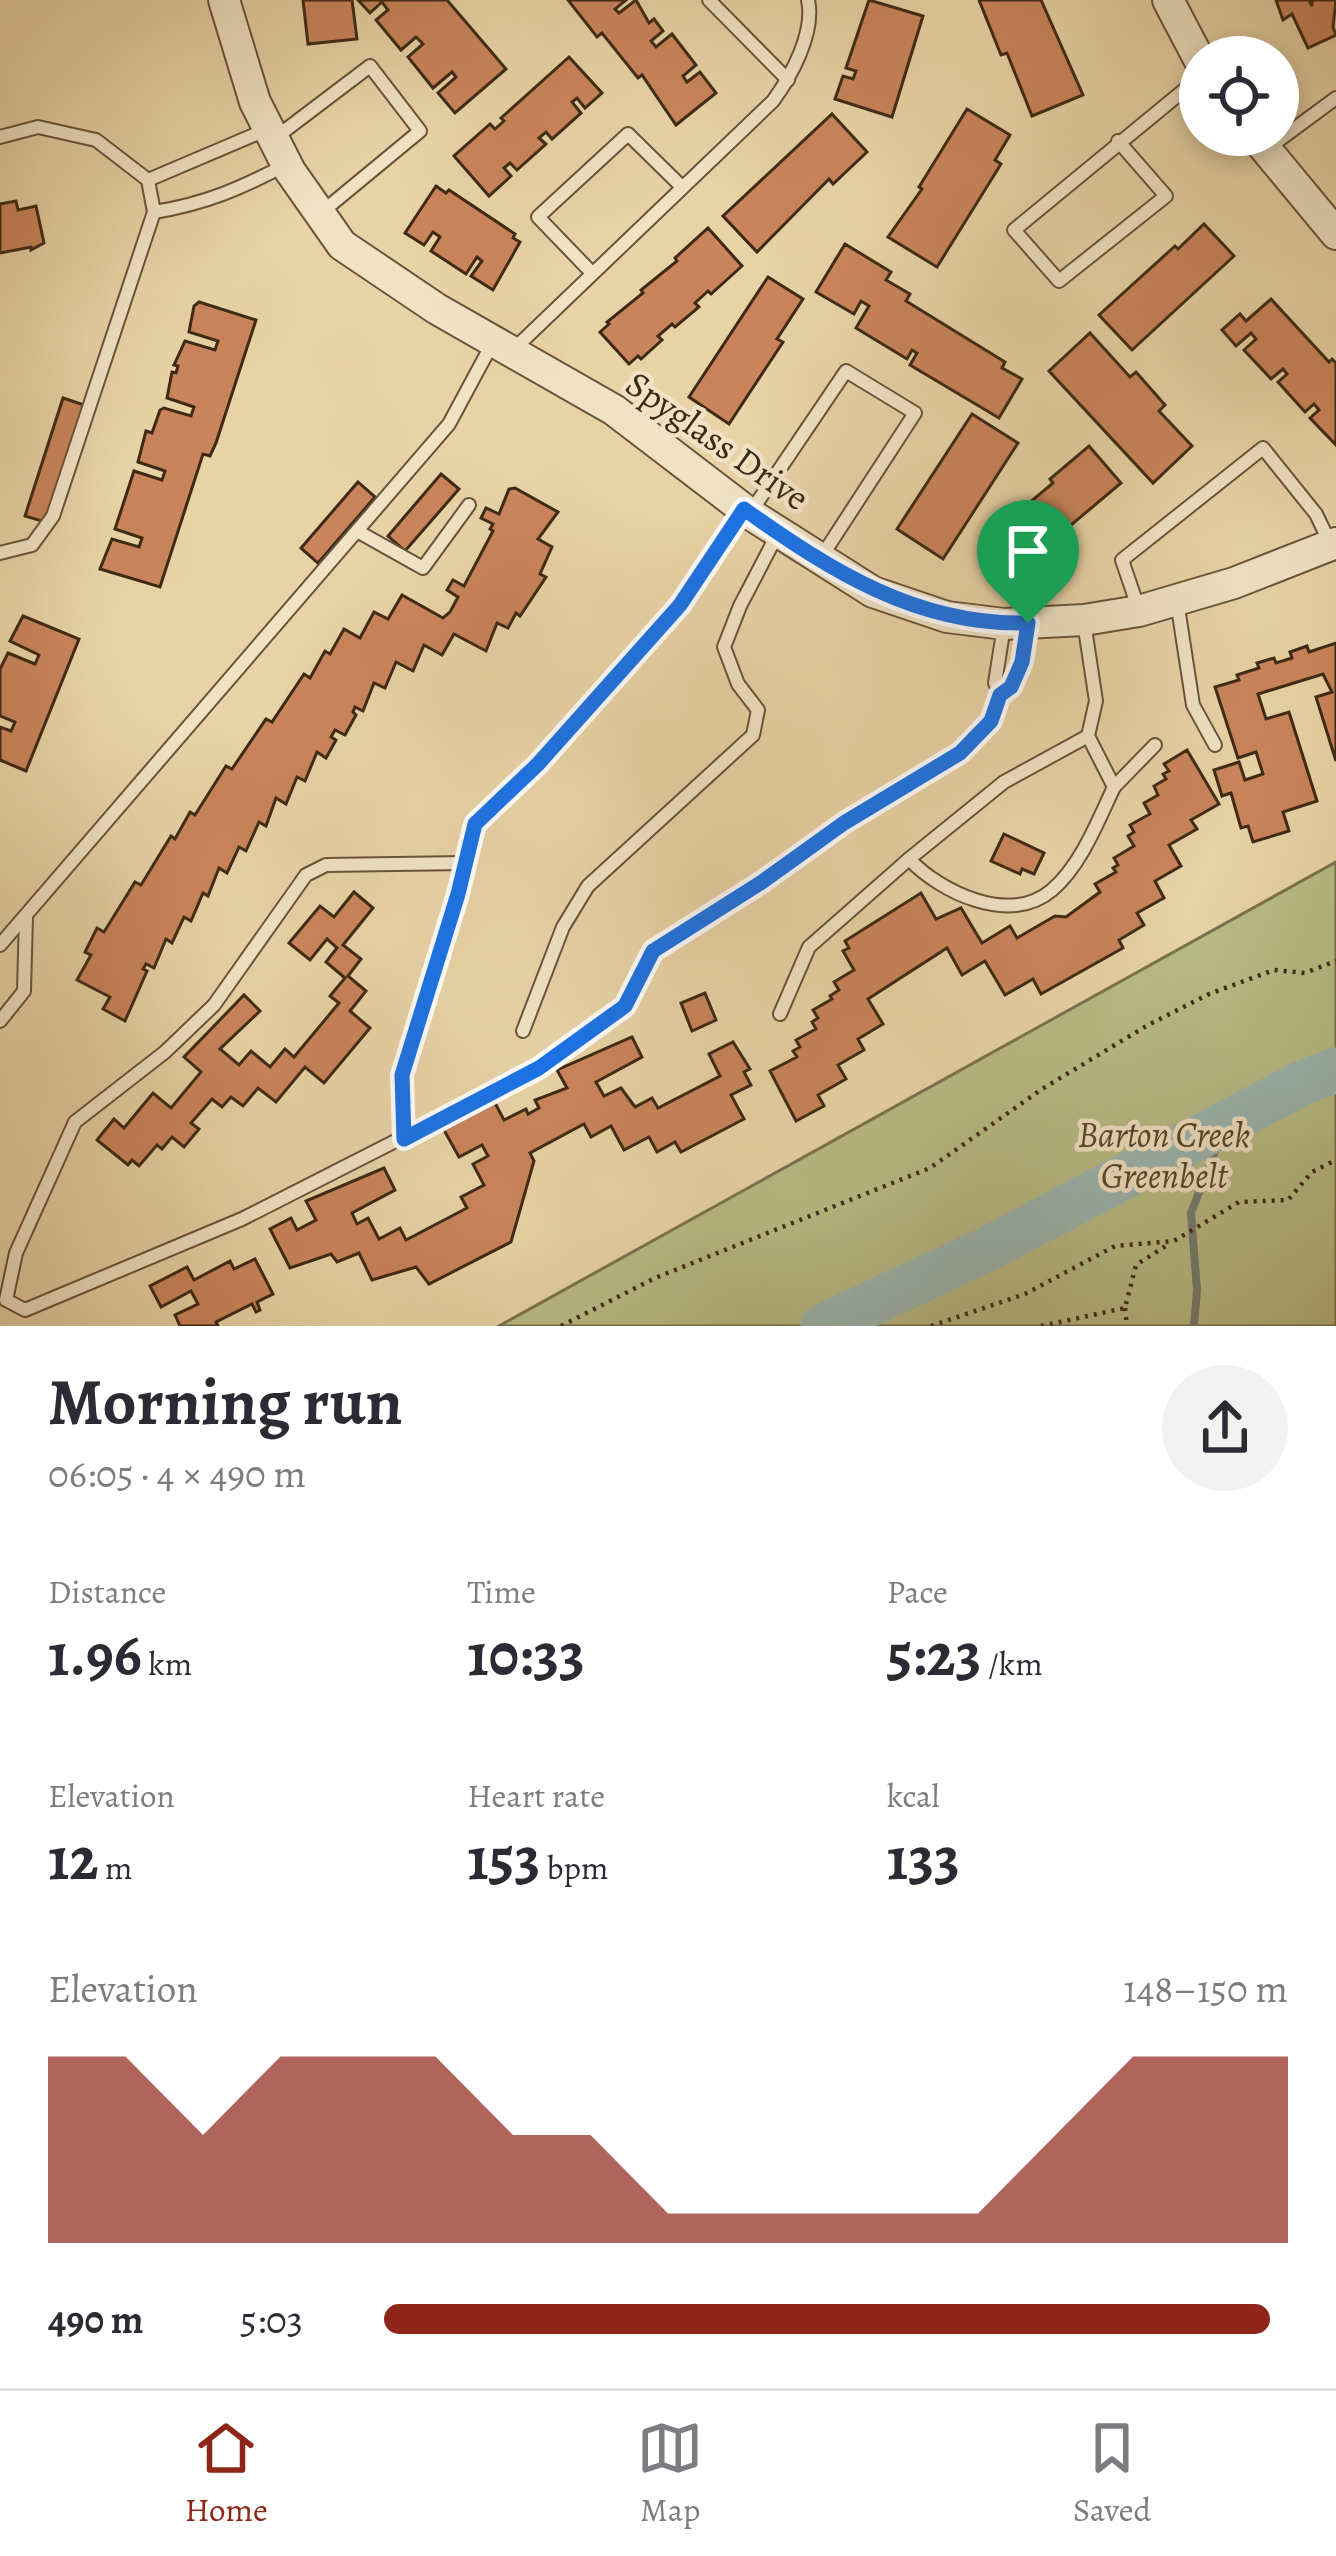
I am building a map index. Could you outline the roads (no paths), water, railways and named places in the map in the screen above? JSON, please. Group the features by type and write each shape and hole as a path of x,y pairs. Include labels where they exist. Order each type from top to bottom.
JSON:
{"street":[{"name":"Spyglass Drive","path":"224,0 255,102 342,245 501,348 614,410 747,512 873,592 946,617 1016,624 1084,620 1177,600 1334,545"},
{"path":"1168,0 1187,36"},
{"path":"1272,156 1336,233"}],"lane":[{"path":"710,0 788,80"},
{"path":"0,945 449,424 501,348 592,273 773,101 788,80 812,16 808,0"},
{"path":"154,212 232,194 277,144 370,66 420,131 320,213"},
{"path":"1118,140 1166,196 1059,281 1013,230 1118,140 1179,93"},
{"path":"1299,119 1336,98"},
{"path":"0,137 38,127 96,140 148,180 154,212 53,516 32,545 0,553"},
{"path":"592,273 538,217 628,134 682,188"},
{"path":"148,180 277,144"},
{"path":"404,1139 402,1075 475,824 538,764 680,605 846,370 915,413 820,558"},
{"path":"1139,611 1122,560 1263,448 1316,514 1334,545"},
{"path":"357,532 423,568 470,505"},
{"path":"523,1031 562,927 588,886 752,736 758,710 738,684 724,647 778,532"},
{"path":"1177,600 1193,705 1215,745"},
{"path":"1084,620 1096,701 1088,736 1114,787"},
{"path":"465,863 326,865 306,875 214,1006 166,1052 75,1122 16,1253 6,1300 26,1310 242,1219 539,1068 625,1006 653,951 844,823 960,753 991,721 1000,695 1011,687 1022,662 1016,624"},
{"path":"1000,695 995,683 1016,624"},
{"path":"779,1014 809,947 1004,782 1088,736"},
{"path":"909,859 927,878 978,901 1016,906 1051,892 1084,847 1114,787 1155,745"},
{"path":"0,1021 24,991 26,915"}],"waterway":[{"path":"823,1326 989,1248 1302,1083 1336,1070"},
{"path":"1194,1326 1197,1290 1191,1213 1226,1123"}],"park label":[{"name":"Barton Creek Greenbelt","path":"1164,1154"}]}
